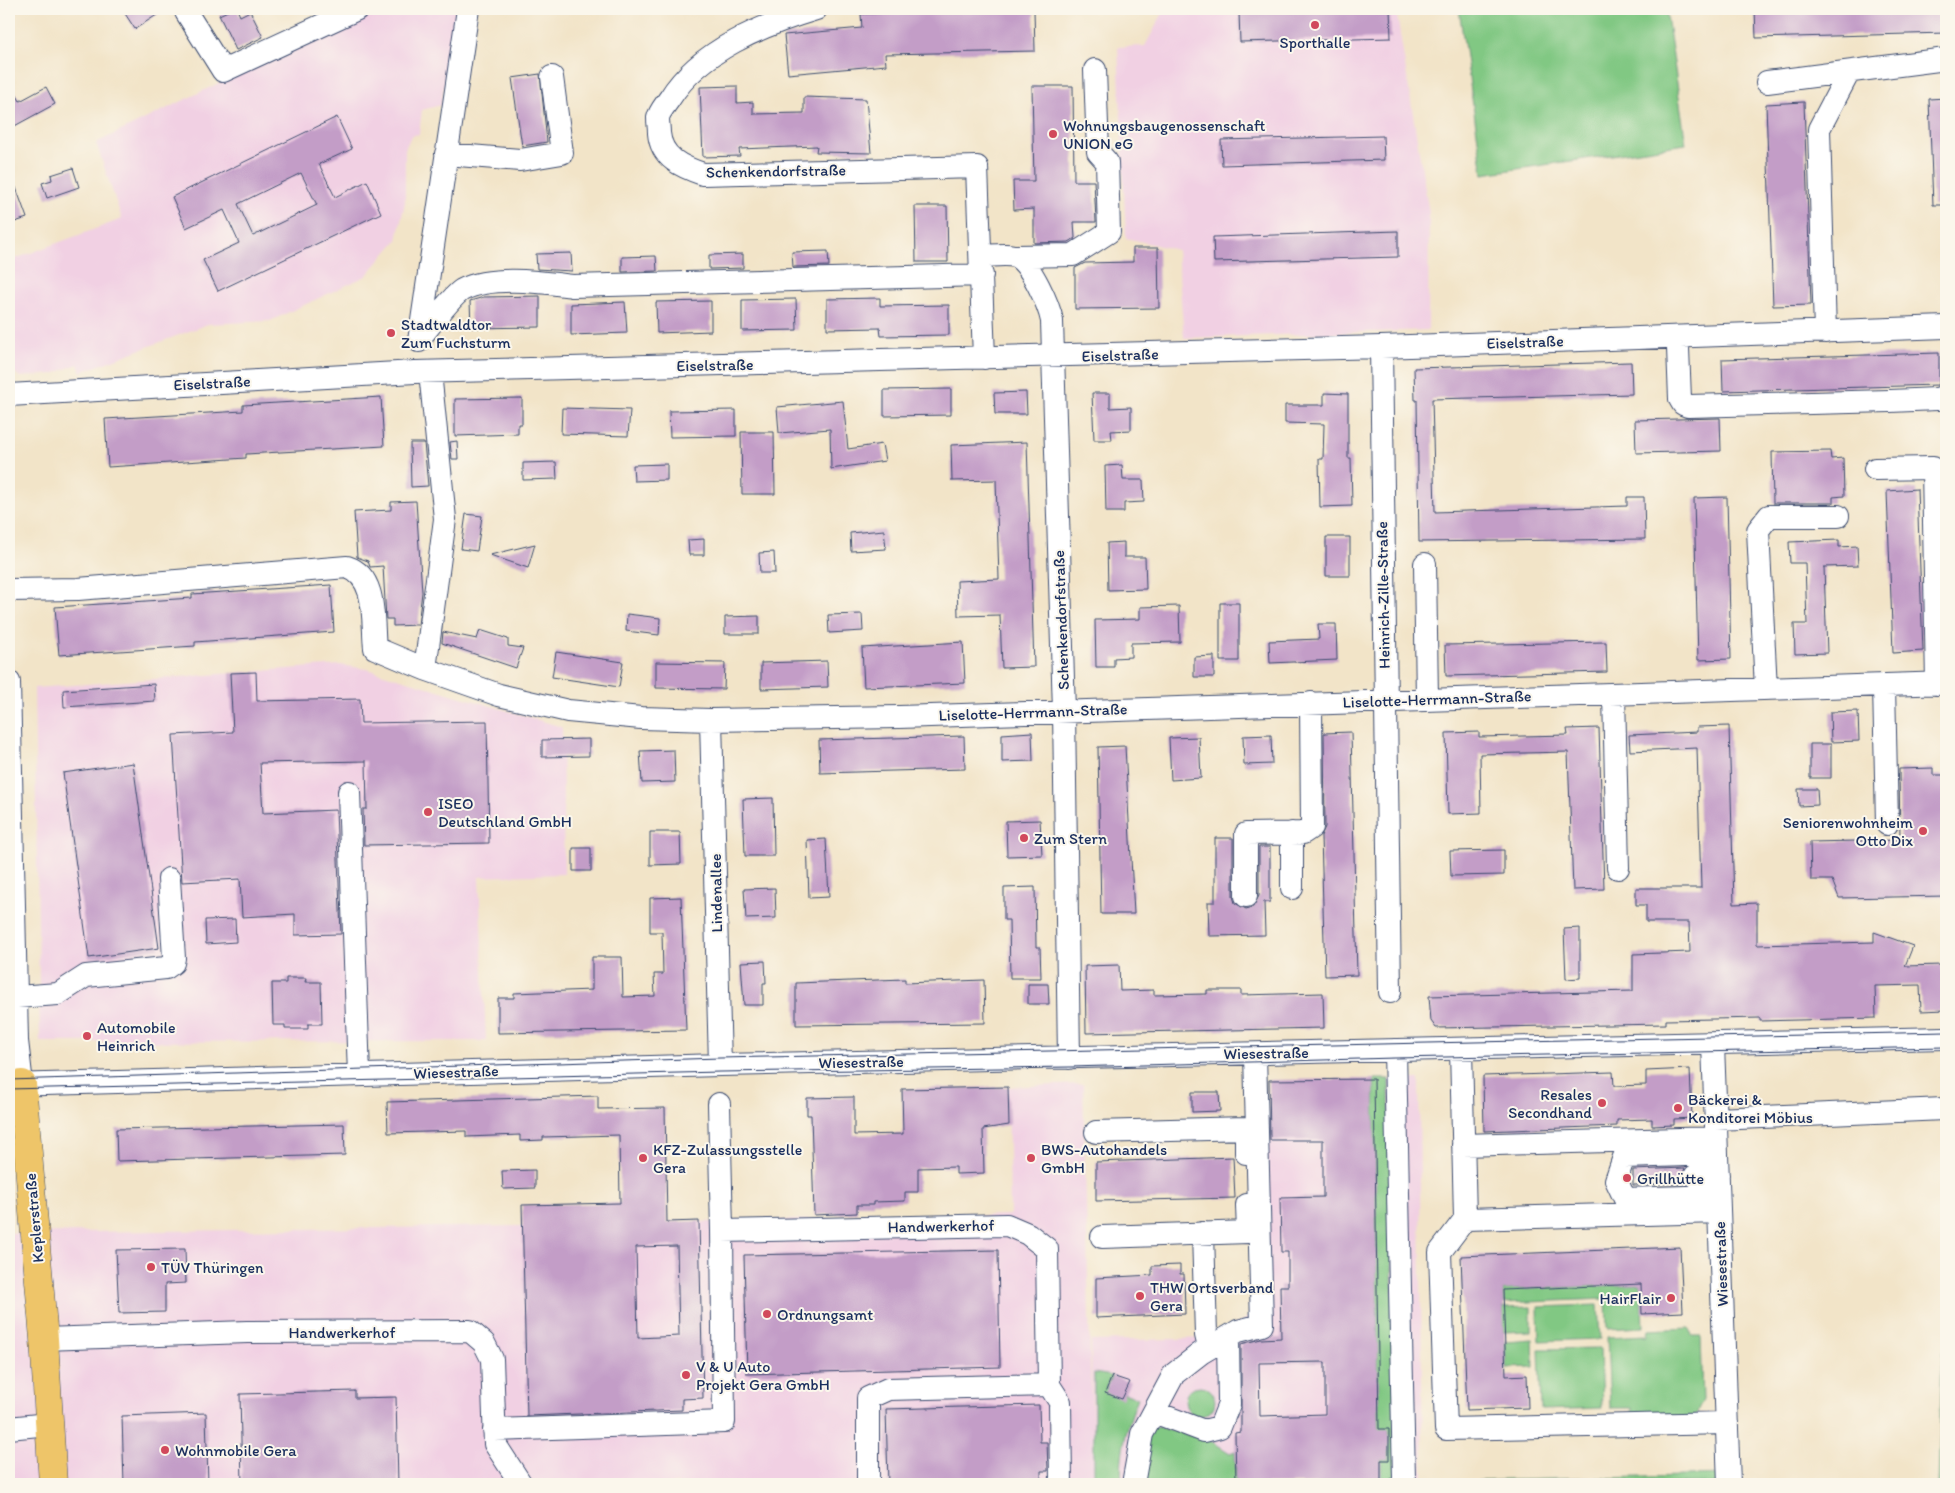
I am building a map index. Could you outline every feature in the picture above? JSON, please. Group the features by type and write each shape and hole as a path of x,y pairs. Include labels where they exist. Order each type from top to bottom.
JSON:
{"main road":[{"name":"Keplerstraße","path":"15,1084 44,1339 53,1484"}],"street":[{"path":"186,12 223,71 357,9"},
{"path":"425,669 445,519 419,339 468,9"},
{"name":"Schenkendorfstraße","path":"816,9 782,19 748,34 697,66 676,88 658,116 660,142 669,157 682,166 703,174 977,167 984,358"},
{"path":"1767,82 1946,59"},
{"path":"419,339 461,291 487,283 537,282 572,286 982,265 1016,256 1072,255 1109,232 1107,162 1098,152 1095,70"},
{"path":"1825,332 1818,129 1849,72"},
{"path":"446,154 520,160 562,153 552,77"},
{"name":"Schenkendorfstraße","path":"1016,256 1026,265 1050,310 1052,321 1064,711 1069,1058"},
{"name":"Eiselstraße","path":"9,395 423,372 1381,347 1946,327"},
{"path":"1680,337 1678,348 1680,399 1683,404 1688,406 1890,401 1937,399 1946,396"},
{"name":"Heinrich-Zille-Straße","path":"1381,347 1384,701 1390,992"},
{"path":"1875,469 1933,468 1942,684"},
{"path":"1766,689 1758,530 1769,516 1838,516"},
{"path":"1425,564 1427,700"},
{"name":"Liselotte-Herrmann-Straße","path":"9,590 78,589 348,567 357,570 366,579 369,590 375,648 425,669 499,695 568,711 641,718 711,720 1064,711 1942,684"},
{"name":"Keplerstraße","path":"9,682 18,1041 15,1084"},
{"path":"1884,685 1887,824"},
{"path":"1614,694 1618,868"},
{"path":"1246,896 1246,834 1292,833 1308,832 1311,830 1313,823 1311,703"},
{"name":"Lindenallee","path":"711,720 720,1065"},
{"path":"349,792 359,1075"},
{"path":"1292,833 1292,888"},
{"path":"17,997 58,994 86,976 170,966 174,958 169,879"},
{"name":"Wiesestraße","path":"15,1084 720,1065 1946,1038"},
{"name":"Wiesestraße","path":"1713,1044 1729,1484"},
{"path":"1461,1049 1464,1219 1440,1252 1446,1429 1727,1423"},
{"path":"1395,1050 1404,1470 1402,1484"},
{"path":"1133,1484 1142,1434 1174,1374 1238,1331 1262,1325 1255,1054"},
{"path":"494,1430 724,1427 720,1104"},
{"path":"1464,1219 1717,1166 1944,1109"},
{"path":"1096,1132 1246,1128 1248,1232 1102,1237"},
{"path":"1463,1145 1717,1166"},
{"path":"1695,1176 1717,1166"},
{"name":"Handwerkerhof","path":"722,1231 1007,1225 1028,1234 1047,1249 1049,1385 1060,1402 1061,1484"},
{"path":"1154,1412 1204,1431 1220,1427 1229,1404 1218,1343 1206,1335 1203,1234"},
{"name":"Handwerkerhof","path":"44,1339 247,1332 470,1331 484,1343 492,1359 495,1444 521,1484"},
{"path":"868,1484 868,1398 888,1388 1049,1385"},
{"path":"9,1428 48,1424"}],"shaded area":[{"path":"371,9 456,9 441,105 422,110 419,134 411,136 405,149 405,202 397,240 366,276 270,321 208,324 81,372 78,364 53,374 20,377 11,369 9,359 9,261 122,219 96,143"},
{"path":"1165,9 1396,9 1429,213 1428,330 1184,338 1177,250 1126,238 1118,47 1145,46"},
{"path":"340,665 367,669 562,727 564,874 479,877 486,1041 40,1042 34,688"},
{"path":"1419,1079 1423,1484 9,1484 9,1233 522,1226 1010,1215 1008,1087 1083,1084 1092,1433 1091,1341 1215,1338 1258,1311 1252,1117 1269,1117 1269,1080"}],"green space":[{"path":"1459,9 1666,9 1686,144 1483,174"},
{"path":"1374,1079 1389,1079 1396,1484 1381,1484 1381,1460 1389,1460 1389,1430 1379,1429"},
{"path":"1641,1284 1643,1327 1607,1329 1606,1299 1503,1303 1503,1290"},
{"path":"1598,1305 1600,1339 1539,1341 1538,1307"},
{"path":"1531,1307 1531,1331 1504,1332 1503,1308"},
{"path":"1690,1328 1692,1336 1701,1336 1703,1400 1695,1417 1633,1424 1632,1408 1610,1408 1607,1337 1647,1335 1648,1330"},
{"path":"1533,1339 1534,1367 1506,1368 1505,1341"},
{"path":"1600,1348 1602,1408 1541,1410 1539,1349"},
{"path":"1942,1352 1946,1352 1946,1484 1938,1484"},
{"path":"1094,1373 1112,1376 1106,1387 1138,1398 1125,1440 1121,1473 1122,1484 1094,1484"},
{"path":"1200,1386 1211,1390 1215,1401 1211,1412 1200,1416 1189,1412 1185,1401 1189,1390"},
{"path":"1159,1427 1211,1441 1230,1453 1235,1451 1236,1484 1140,1484 1143,1430"},
{"path":"1729,1475 1729,1484 1423,1484 1423,1482"}],"building":[{"path":"122,9 166,9 135,29"},
{"path":"232,9 237,9 240,16 250,11 263,37 236,50 219,15"},
{"name":"Sporthalle","path":"1249,9 1390,9 1391,38 1240,42 1239,12 1249,11"},
{"path":"1755,9 1946,9 1946,33 1756,38"},
{"path":"1034,10 1035,51 885,54 886,65 788,74 784,35 862,28 861,14"},
{"path":"540,74 547,142 522,146 512,78"},
{"path":"9,81 20,101 46,87 55,104 9,129"},
{"path":"737,86 737,103 753,102 753,114 804,113 804,97 866,99 871,153 816,152 817,146 739,149 740,156 703,157 700,87"},
{"name":"Wohnungsbaugenossenschaft UNION eG","path":"1032,86 1073,86 1074,181 1094,181 1096,222 1074,222 1075,238 1069,242 1034,243 1034,209 1014,210 1013,181 1034,181"},
{"path":"1946,98 1946,205 1933,205 1929,99"},
{"path":"1804,102 1811,305 1773,306 1766,104"},
{"path":"337,117 352,149 319,164 335,197 367,181 381,213 218,291 203,260 239,243 224,210 186,228 172,197","holes":["301,173 317,205 253,236 238,204"]},
{"path":"1383,136 1384,160 1222,165 1221,140"},
{"path":"73,168 79,187 47,198 42,183 52,180 51,175"},
{"path":"11,174 27,218 9,224 9,175"},
{"path":"915,206 947,206 948,262 916,262"},
{"path":"1398,231 1398,257 1214,262 1213,237"},
{"path":"1133,248 1158,248 1159,308 1075,309 1075,268 1085,263 1133,262"},
{"path":"828,251 829,266 793,267 792,252"},
{"path":"571,253 572,271 537,269 536,254"},
{"path":"743,254 743,268 709,269 709,255"},
{"path":"656,256 657,271 622,272 622,257"},
{"path":"540,296 540,327 471,328 470,301 484,297"},
{"path":"880,298 880,306 949,305 949,335 881,336 880,328 827,329 827,299"},
{"path":"796,299 797,330 742,331 742,300"},
{"path":"711,301 711,331 657,333 656,302"},
{"path":"625,302 627,333 571,335 571,304"},
{"path":"1939,353 1938,385 1723,391 1722,359"},
{"path":"1631,362 1632,394 1432,399 1435,512 1627,506 1627,497 1644,497 1645,539 1419,542 1417,400 1415,400 1414,368"},
{"path":"951,389 951,415 884,416 884,390"},
{"path":"1026,392 1027,414 995,414 994,393"},
{"path":"1092,393 1110,393 1110,408 1131,407 1131,430 1111,431 1112,440 1094,440"},
{"path":"1324,393 1348,394 1348,458 1351,458 1352,506 1320,507 1319,459 1323,459 1324,424 1285,423 1285,405 1324,405"},
{"path":"381,397 384,446 246,454 246,458 108,467 105,419 243,411 243,405"},
{"path":"522,398 522,424 518,424 518,434 455,436 455,399"},
{"path":"843,401 848,449 882,444 885,461 831,469 830,429 779,433 777,407"},
{"path":"562,408 630,410 628,436 561,434"},
{"path":"736,410 736,436 670,437 669,411"},
{"path":"1720,418 1721,451 1636,453 1635,420"},
{"path":"741,432 774,432 775,494 742,494"},
{"path":"457,441 458,459 452,459 450,442"},
{"path":"1027,442 1034,667 1002,668 1000,615 958,616 957,581 999,579 996,480 952,481 951,445"},
{"path":"410,443 424,443 428,486 411,487"},
{"path":"1830,451 1831,459 1843,458 1844,496 1833,497 1833,503 1773,503 1772,452"},
{"path":"556,462 557,479 523,480 523,463"},
{"path":"667,464 667,480 634,481 633,465"},
{"path":"1122,465 1123,480 1143,480 1144,502 1124,503 1124,512 1106,512 1105,466"},
{"path":"1917,489 1923,651 1893,653 1887,491"},
{"path":"1727,497 1731,659 1698,660 1694,498"},
{"path":"416,501 422,592 418,625 393,626 393,619 386,619 383,566 370,567 368,561 357,557 354,512 391,510 391,502"},
{"path":"466,514 482,516 477,551 461,549"},
{"path":"884,530 886,549 851,551 850,533"},
{"path":"1326,537 1350,537 1350,576 1326,576"},
{"path":"704,539 704,555 689,555 688,540"},
{"path":"1839,540 1839,547 1857,546 1858,566 1824,567 1827,653 1795,654 1794,624 1807,624 1805,563 1790,563 1789,542"},
{"path":"1124,542 1124,557 1145,557 1146,589 1108,590 1107,543"},
{"path":"535,544 528,568 490,555"},
{"path":"774,552 775,573 760,573 759,553"},
{"path":"331,585 334,632 195,642 195,646 59,655 55,607 192,598 192,594"},
{"path":"1220,603 1239,603 1239,661 1220,661"},
{"path":"1179,606 1180,642 1131,643 1131,657 1114,658 1114,667 1096,667 1095,620 1140,619 1140,607"},
{"path":"627,614 660,618 659,635 626,631"},
{"path":"862,614 863,631 829,633 828,615"},
{"path":"759,616 759,634 725,634 725,617"},
{"path":"1318,624 1336,624 1337,660 1270,663 1269,641 1319,639"},
{"path":"480,630 508,639 508,646 523,648 516,668 442,643 443,632 477,639"},
{"path":"963,642 965,683 864,687 862,648"},
{"path":"1606,642 1607,672 1446,676 1445,645"},
{"path":"556,652 623,662 619,687 552,677"},
{"path":"1214,656 1214,677 1194,677 1194,657"},
{"path":"827,661 828,687 761,689 761,663"},
{"path":"656,662 725,663 724,689 656,688"},
{"path":"256,672 257,701 360,699 361,723 487,721 489,843 364,845 363,809 367,809 366,761 260,763 263,813 336,810 341,934 295,935 295,914 242,917 240,879 182,882 173,735 233,732 230,673"},
{"path":"154,684 155,701 64,707 63,690"},
{"path":"1858,711 1859,741 1831,742 1830,712"},
{"path":"1729,726 1734,904 1757,903 1757,945 1874,942 1874,932 1913,946 1905,966 1941,965 1941,971 1946,971 1946,1010 1921,1011 1920,985 1875,986 1876,1018 1760,1021 1760,1018 1666,1020 1666,1024 1436,1028 1431,1021 1429,996 1633,991 1633,954 1690,952 1689,922 1646,922 1646,905 1636,905 1636,888 1701,888 1697,748 1630,751 1629,735 1697,732 1697,727"},
{"path":"1599,728 1604,889 1573,890 1568,752 1480,754 1481,813 1448,814 1446,733 1479,732 1479,737 1568,735 1567,729"},
{"path":"1032,732 1033,761 1002,762 1002,734"},
{"path":"1351,732 1357,975 1325,976 1321,836 1325,827 1324,733"},
{"path":"1271,735 1272,764 1244,765 1243,736"},
{"path":"964,736 965,769 820,773 819,740"},
{"path":"1199,737 1201,778 1171,780 1169,738"},
{"path":"589,739 589,756 542,757 542,740"},
{"path":"1810,744 1831,744 1831,778 1810,778"},
{"path":"1125,746 1134,914 1101,914 1098,747"},
{"path":"674,750 675,782 642,783 640,751"},
{"path":"133,763 159,948 89,958 63,773"},
{"name":"Seniorenwohnheim Otto Dix","path":"1933,768 1933,775 1946,775 1946,896 1839,898 1832,880 1811,880 1810,842 1900,840 1899,769"},
{"path":"1798,789 1817,789 1818,805 1799,806"},
{"path":"773,798 774,856 745,856 743,799"},
{"name":"Zum Stern","path":"1040,820 1042,855 1007,856 1006,821"},
{"path":"650,832 680,832 681,864 650,865"},
{"path":"1215,838 1233,838 1233,896 1235,903 1246,909 1253,907 1259,896 1259,847 1270,847 1270,902 1264,902 1265,935 1209,936 1208,902 1215,902"},
{"path":"826,839 829,897 809,898 807,840"},
{"path":"573,848 591,848 591,871 573,871"},
{"path":"1504,850 1504,875 1451,876 1450,851"},
{"path":"1035,887 1036,947 1040,947 1041,978 1010,978 1009,920 1004,920 1004,888"},
{"path":"775,888 776,918 746,919 744,889"},
{"path":"681,897 686,1030 498,1033 498,998 514,998 514,993 592,990 592,957 622,957 623,997 655,996 654,974 663,974 662,932 650,932 650,898"},
{"path":"235,919 236,942 206,944 205,920"},
{"path":"1580,928 1580,978 1566,979 1564,929"},
{"path":"765,961 766,983 763,983 763,1005 744,1005 741,962"},
{"path":"1119,965 1120,991 1154,990 1154,995 1207,994 1207,990 1241,990 1241,995 1323,993 1324,1028 1086,1033 1085,966"},
{"path":"286,978 306,978 305,982 321,982 322,1024 308,1024 308,1029 285,1029 285,1025 273,1025 272,983 286,983"},
{"path":"905,979 905,983 984,980 985,1023 796,1025 796,983"},
{"path":"1028,984 1048,984 1049,1004 1028,1004"},
{"path":"1690,1069 1692,1118 1674,1119 1674,1125 1652,1126 1652,1119 1617,1120 1617,1126 1484,1131 1483,1076 1613,1072 1614,1086 1646,1085 1646,1071"},
{"path":"1374,1079 1379,1429 1389,1429 1389,1460 1381,1460 1381,1484 1236,1484 1235,1433 1241,1432 1241,1344 1261,1339 1281,1338 1280,1286 1288,1286 1288,1252 1281,1252 1280,1198 1323,1197 1323,1140 1270,1140 1269,1080","holes":["1325,1362 1325,1414 1260,1416 1259,1363"]},
{"path":"1008,1087 1009,1125 983,1129 984,1173 956,1174 956,1167 918,1168 918,1192 905,1192 905,1201 873,1202 873,1205 857,1205 857,1213 814,1215 811,1115 807,1115 807,1098 854,1097 854,1135 903,1134 902,1089"},
{"path":"1192,1092 1219,1092 1220,1111 1192,1112"},
{"path":"598,1096 598,1109 665,1108 667,1222 699,1221 703,1398 682,1399 682,1410 527,1416 522,1205 620,1203 619,1135 543,1137 543,1140 520,1141 520,1135 466,1137 466,1131 388,1133 387,1102","holes":["677,1246 679,1336 638,1338 636,1247"]},
{"path":"344,1124 345,1155 117,1161 116,1129"},
{"path":"1233,1157 1235,1198 1096,1201 1096,1162"},
{"path":"1685,1168 1682,1176 1685,1184 1633,1185 1633,1170"},
{"path":"535,1170 535,1188 503,1189 502,1171"},
{"path":"1680,1247 1683,1312 1642,1314 1641,1284 1503,1290 1506,1376 1527,1375 1528,1408 1467,1410 1461,1256"},
{"name":"TÜV Thüringen","path":"185,1249 186,1283 165,1284 165,1312 119,1313 116,1250"},
{"path":"998,1250 1000,1367 747,1374 744,1255"},
{"name":"THW Ortsverband Gera","path":"1180,1265 1180,1274 1184,1274 1185,1314 1096,1318 1096,1278 1152,1275 1152,1266"},
{"path":"1112,1376 1130,1382 1122,1399 1105,1393"},
{"path":"355,1391 355,1398 396,1397 398,1484 242,1484 240,1394"},
{"path":"1039,1405 1040,1442 1047,1442 1048,1471 1041,1471 1041,1484 888,1484 886,1409"},
{"name":"Wohnmobile Gera","path":"206,1413 208,1484 124,1484 122,1416"}],"tram line":[{"path":"9,1080 720,1058 1946,1032"},
{"path":"9,1089 720,1072 1070,1067 1395,1058 1946,1047"}],"place":[{"name":"Sporthalle","path":"1315,25"},
{"name":"Wohnungsbaugenossenschaft UNION eG","path":"1053,134"},
{"name":"Stadtwaldtor Zum Fuchsturm","path":"391,333"},
{"name":"ISEO Deutschland GmbH","path":"428,812"},
{"name":"Seniorenwohnheim Otto Dix","path":"1923,831"},
{"name":"Zum Stern","path":"1024,838"},
{"name":"Automobile Heinrich","path":"87,1036"},
{"name":"Resales Secondhand","path":"1602,1103"},
{"name":"Bäckerei & Konditorei Möbius","path":"1678,1108"},
{"name":"KFZ-Zulassungsstelle Gera","path":"643,1158"},
{"name":"BWS-Autohandels GmbH","path":"1031,1158"},
{"name":"Grillhütte","path":"1627,1178"},
{"name":"TÜV Thüringen","path":"151,1267"},
{"name":"THW Ortsverband Gera","path":"1140,1296"},
{"name":"HairFlair","path":"1671,1298"},
{"name":"Ordnungsamt","path":"767,1314"},
{"name":"V & U Auto Projekt Gera GmbH","path":"686,1375"},
{"name":"Wohnmobile Gera","path":"165,1450"}]}
